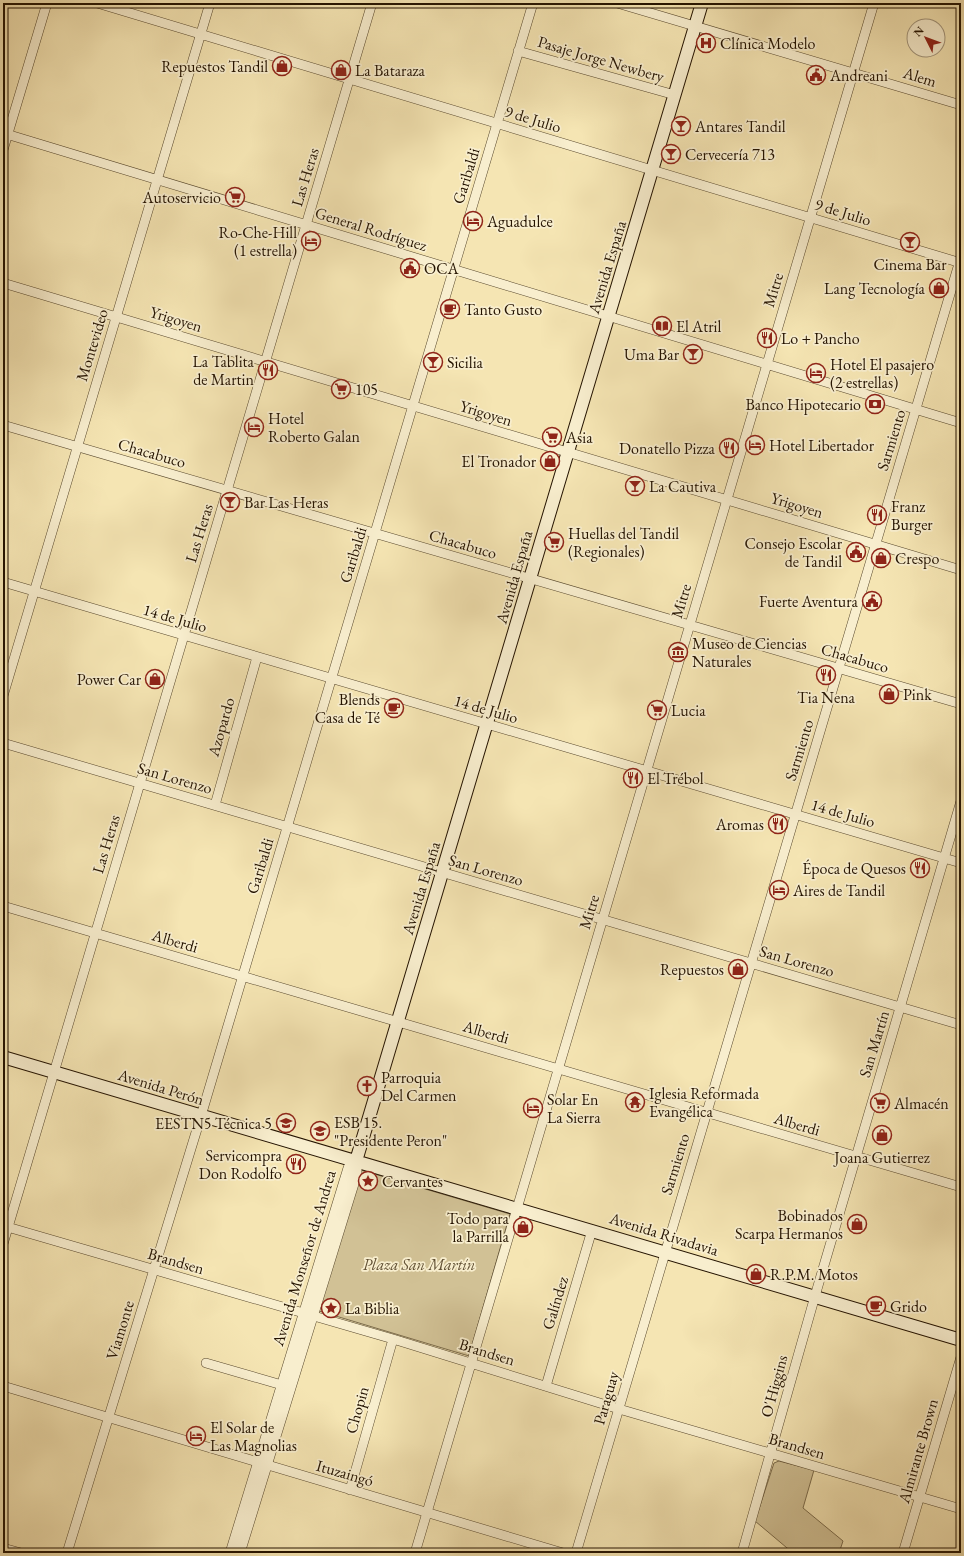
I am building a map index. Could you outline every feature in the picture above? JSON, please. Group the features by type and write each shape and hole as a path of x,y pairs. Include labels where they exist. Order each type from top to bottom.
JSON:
{"main road":[{"name":"Avenida España","path":"356,1161 702,3"},
{"name":"Avenida Perón","path":"3,1057 356,1161"},
{"name":"Avenida Rivadavia","path":"356,1161 516,1207 961,1340"}],"street":[{"path":"3,150 5,134 47,3"},
{"name":"9 de Julio","path":"96,3 810,218 960,261"},
{"name":"Montevideo","path":"3,696 6,670 34,592 210,3"},
{"name":"Las Heras","path":"3,1244 6,1226 55,1073 372,3"},
{"name":"Garibaldi","path":"201,1116 533,3"},
{"name":"Alem","path":"617,3 961,105"},
{"name":"Mitre","path":"415,1553 472,1363 516,1207 874,3"},
{"name":"Pasaje Jorge Newbery","path":"518,52 675,95"},
{"name":"General Rodríguez","path":"5,134 961,423"},
{"name":"Sarmiento","path":"665,1252 960,261"},
{"name":"Yrigoyen","path":"3,283 961,570"},
{"name":"Chacabuco","path":"3,425 961,704"},
{"name":"14 de Julio","path":"3,582 961,863"},
{"name":"Azopardo","path":"214,805 257,657"},
{"name":"San Lorenzo","path":"3,743 961,1025"},
{"name":"San Martín","path":"815,1296 961,801"},
{"name":"Alberdi","path":"3,906 961,1188"},
{"name":"Viamonte","path":"67,1553 201,1116"},
{"name":"Avenida Monseñor de Andrea","path":"231,1553 262,1464 308,1315 349,1168 356,1161"},
{"name":"Brandsen","path":"6,1226 393,1339 619,1409 961,1509"},
{"name":"Galíndez","path":"546,1386 592,1230"},
{"name":"Paraguay","path":"576,1553 665,1252"},
{"name":"O'Higgins","path":"742,1553 815,1296"},
{"name":"Avenida Monseñor de Andrea","path":"239,1553 282,1385 308,1315"},
{"name":"Chopin","path":"350,1490 393,1339"},
{"name":"Almirante Brown","path":"903,1553 961,1357"},
{"path":"206,1363 282,1385"},
{"name":"Ituzaingó","path":"3,1386 564,1553"},
{"path":"3,1548 21,1553"}],"green space":[{"name":"Plaza San Martín","path":"361,1170 510,1214 469,1356 319,1311"},
{"path":"779,1461 814,1470 803,1508 843,1541 839,1553 793,1553 755,1521 774,1463"}],"place":[{"name":"Clínica Modelo","path":"706,43"},
{"name":"Repuestos Tandil","path":"282,66"},
{"name":"La Bataraza","path":"341,70"},
{"name":"Andreani","path":"816,75"},
{"name":"Antares Tandil","path":"681,126"},
{"name":"Cervecería 713","path":"671,154"},
{"name":"Autoservicio","path":"235,197"},
{"name":"Aguadulce","path":"473,221"},
{"name":"Ro-Che-Hill (1 estrella)","path":"311,241"},
{"name":"Cinema Bar","path":"910,242"},
{"name":"OCA","path":"410,268"},
{"name":"Lang Tecnología","path":"939,288"},
{"name":"Tanto Gusto","path":"450,309"},
{"name":"El Atril","path":"662,326"},
{"name":"Lo + Pancho","path":"767,338"},
{"name":"Uma Bar","path":"693,354"},
{"name":"Sicilia","path":"433,362"},
{"name":"La Tablita de Martin","path":"268,370"},
{"name":"Hotel El pasajero (2 estrellas)","path":"816,373"},
{"name":"105","path":"341,389"},
{"name":"Banco Hipotecario","path":"875,404"},
{"name":"Hotel Roberto Galan","path":"254,427"},
{"name":"Asia","path":"552,437"},
{"name":"Hotel Libertador","path":"755,445"},
{"name":"Donatello Pizza","path":"729,448"},
{"name":"El Tronador","path":"550,461"},
{"name":"La Cautiva","path":"635,486"},
{"name":"Bar Las Heras","path":"230,502"},
{"name":"Franz Burger","path":"877,515"},
{"name":"Huellas del Tandil (Regionales)","path":"554,542"},
{"name":"Consejo Escolar de Tandil","path":"856,552"},
{"name":"Crespo","path":"881,558"},
{"name":"Fuerte Aventura","path":"872,601"},
{"name":"Museo de Ciencias Naturales","path":"678,652"},
{"name":"Tia Nena","path":"826,675"},
{"name":"Power Car","path":"155,679"},
{"name":"Pink","path":"889,694"},
{"name":"Blends Casa de Té","path":"394,708"},
{"name":"Lucia","path":"657,710"},
{"name":"El Trébol","path":"633,778"},
{"name":"Aromas","path":"778,824"},
{"name":"Época de Quesos","path":"920,868"},
{"name":"Aires de Tandil","path":"779,890"},
{"name":"Repuestos","path":"738,969"},
{"name":"Parroquia Del Carmen","path":"367,1086"},
{"name":"Iglesia Reformada Evangélica","path":"635,1102"},
{"name":"Almacén","path":"880,1103"},
{"name":"Solar En La Sierra","path":"533,1108"},
{"name":"EESTN5 Técnica 5","path":"286,1123"},
{"name":"ESB 15. \"Presidente Peron\"","path":"320,1131"},
{"name":"Joana Gutierrez","path":"882,1135"},
{"name":"Servicompra Don Rodolfo","path":"296,1164"},
{"name":"Cervantes","path":"368,1181"},
{"name":"Bobinados Scarpa Hermanos","path":"857,1224"},
{"name":"Todo para la Parrilla","path":"523,1227"},
{"name":"R.P.M. Motos","path":"756,1274"},
{"name":"Grido","path":"876,1306"},
{"name":"La Biblia","path":"331,1308"},
{"name":"El Solar de Las Magnolias","path":"196,1436"}]}
